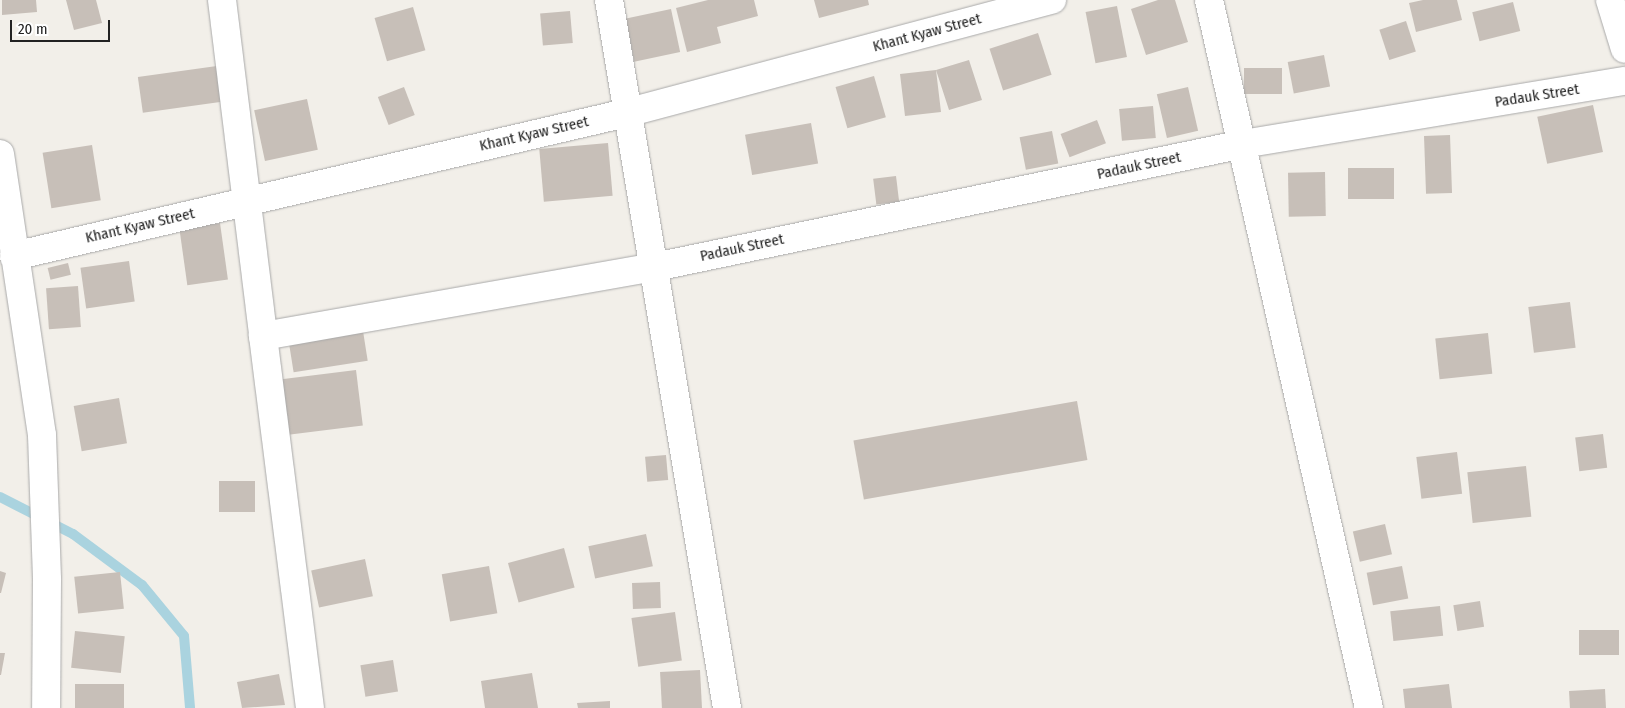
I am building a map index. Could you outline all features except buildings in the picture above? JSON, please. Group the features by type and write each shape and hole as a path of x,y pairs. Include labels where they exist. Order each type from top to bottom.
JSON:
{"street":[{"path":"222,0 310,708"},
{"path":"609,0 626,113 655,266 727,708"},
{"name":"Khant Kyaw Street","path":"14,256 626,113 1052,0"},
{"path":"1208,0 1244,144 1369,708"},
{"path":"1610,0 1625,48"},
{"name":"Padauk Street","path":"263,336 655,266 1244,144 1625,81"},
{"path":"0,154 42,435 47,580 46,708"}],"waterway":[{"path":"0,497 73,534 142,585 184,636 190,708"}]}
